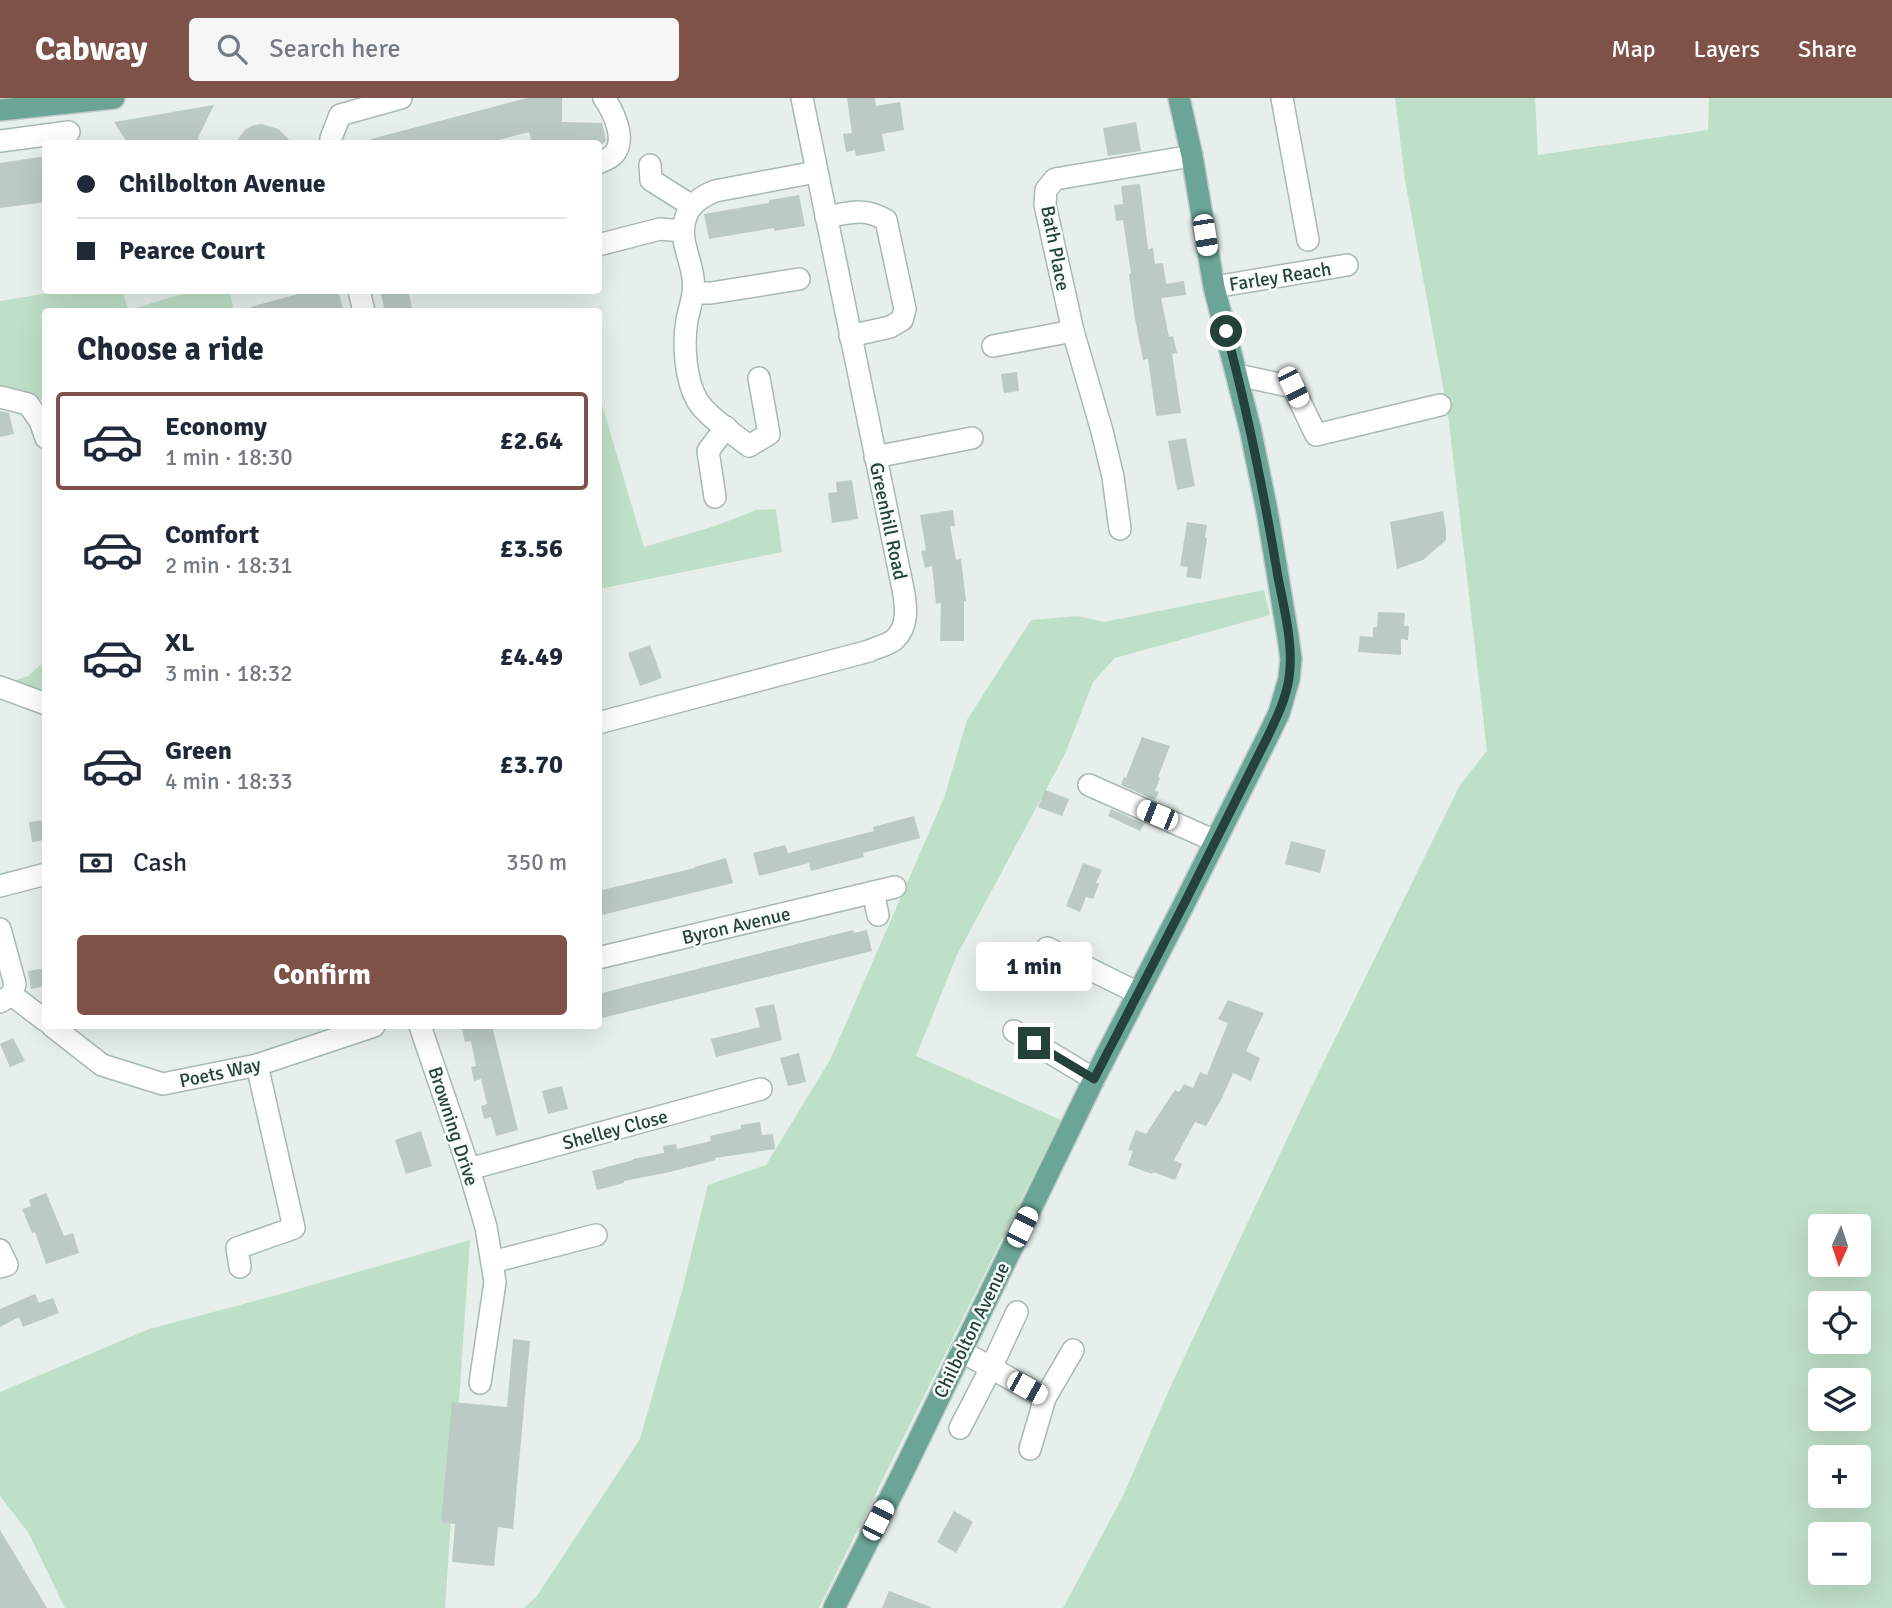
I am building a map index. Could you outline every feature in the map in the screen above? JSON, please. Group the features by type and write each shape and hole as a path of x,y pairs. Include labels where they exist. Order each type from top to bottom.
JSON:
{"main road":[{"path":"0,110 46,102 114,98"},
{"name":"Chilbolton Avenue","path":"834,1608 1094,1079 1279,713 1289,679 1291,659 1267,511 1238,375 1214,287 1192,156 1179,98"}],"street":[{"path":"331,140 340,115 401,98"},
{"path":"602,161 614,155 619,144 617,121 604,98"},
{"name":"Greenhill Road","path":"602,722 869,651 895,639 904,624 905,603 802,98"},
{"path":"1282,98 1308,240"},
{"path":"0,141 69,132"},
{"name":"Bath Place","path":"1120,529 1113,477 1073,331 1045,205 1046,190 1055,179 1192,156"},
{"path":"650,165 651,180 692,206"},
{"path":"759,378 769,434 749,446 697,401 691,386 684,342 694,293 693,274 683,231 684,220 692,206 715,191 816,172"},
{"path":"826,217 862,211 873,212 886,220 905,309 902,320 890,327 850,336"},
{"path":"602,244 660,229 683,231"},
{"name":"Farley Reach","path":"1214,287 1347,265"},
{"path":"694,293 711,293 799,279"},
{"path":"993,346 1073,331"},
{"path":"1238,375 1293,387 1316,435 1440,405"},
{"path":"0,397 27,404 42,427"},
{"path":"715,497 708,451 726,428"},
{"path":"875,457 972,438"},
{"path":"0,687 42,703"},
{"path":"1089,785 1215,841"},
{"path":"0,886 42,875"},
{"name":"Byron Avenue","path":"602,957 895,887"},
{"path":"873,892 878,915"},
{"path":"0,929 15,984 6,999 42,1019"},
{"path":"1047,948 1138,993"},
{"name":"Poets Way","path":"56,1029 102,1065 163,1084 257,1065 363,1029"},
{"name":"Browning Drive","path":"421,1029 470,1169 486,1227 492,1262 495,1282 480,1382"},
{"path":"1014,1031 1094,1079"},
{"path":"240,1266 237,1248 294,1228 257,1065"},
{"name":"Shelley Close","path":"470,1169 761,1089"},
{"path":"492,1262 596,1235"},
{"path":"0,1250 6,1265 0,1267"},
{"path":"960,1428 992,1368 1017,1312"},
{"path":"1030,1449 1045,1398 1073,1350"},
{"path":"961,1351 1045,1398"}],"green space":[{"path":"1395,98 1535,98 1538,155 1708,130 1709,98 1892,98 1892,1608 1063,1608 1123,1496 1168,1392 1311,1088 1460,785 1487,751 1448,414 1405,180"},
{"path":"43,294 124,294 127,308 42,308 42,399 32,405 0,390 0,301"},
{"path":"183,294 231,294 233,308 135,308"},
{"path":"602,405 644,547 715,526 756,510 776,509 782,552 602,588"},
{"path":"1264,590 1270,615 1115,658 1093,682 1065,754 957,955 916,1056 1061,1120 819,1608 524,1608 537,1596 640,1439 682,1291 708,1185 766,1165 830,1060 944,798 967,720 1031,620 1078,616 1104,622"},
{"path":"42,664 42,692 13,681 28,676"},
{"path":"470,1240 445,1608 65,1608 28,1532 0,1496 0,1392 149,1329"}],"building":[{"path":"527,98 562,98 562,122 602,123 606,140 602,144 602,140 531,140 529,132 498,140 371,139"},
{"path":"847,98 875,98 876,106 900,102 904,130 882,134 885,151 856,156 855,150 846,152 843,134 852,133"},
{"path":"214,105 197,140 125,140 114,122"},
{"path":"1136,122 1141,151 1108,156 1103,128"},
{"path":"262,124 278,129 290,140 237,140 246,129"},
{"path":"42,157 42,203 0,208 0,163"},
{"path":"1140,184 1148,249 1153,248 1155,264 1163,263 1166,284 1184,281 1186,295 1161,298 1169,337 1173,336 1177,353 1172,354 1181,413 1156,416 1148,359 1143,360 1134,313 1123,220 1116,221 1114,205 1123,204 1121,186"},
{"path":"799,195 805,226 774,231 774,228 709,239 704,214"},
{"path":"298,294 339,294 343,308 250,308"},
{"path":"381,294 409,294 412,308 384,308"},
{"path":"1017,372 1019,391 1004,393 1001,374"},
{"path":"0,411 9,413 14,434 0,437"},
{"path":"1186,438 1195,486 1177,490 1168,441"},
{"path":"852,480 858,519 832,523 828,493 837,492 836,482"},
{"path":"953,510 955,526 950,526 956,560 961,559 966,601 964,641 940,641 941,603 936,604 932,566 925,568 921,551 926,550 920,515"},
{"path":"1443,511 1446,540 1423,560 1397,569 1390,522"},
{"path":"1187,522 1207,525 1201,579 1186,577 1188,567 1180,566"},
{"path":"1378,612 1405,613 1404,626 1409,626 1408,640 1401,639 1401,655 1358,652 1360,636 1373,637"},
{"path":"650,645 662,678 640,686 628,653"},
{"path":"1142,737 1170,746 1158,777 1160,778 1155,791 1159,792 1155,800 1121,785"},
{"path":"1045,790 1069,799 1062,816 1038,807"},
{"path":"1111,809 1144,824 1140,831 1108,816"},
{"path":"914,816 920,838 863,853 864,857 811,871 809,863 759,876 753,853 785,845 788,853 874,831 873,827"},
{"path":"42,820 42,841 32,842 29,822"},
{"path":"1291,841 1326,850 1320,873 1285,864"},
{"path":"726,858 733,883 602,915 602,890"},
{"path":"1083,863 1102,870 1093,899 1086,897 1080,912 1066,906"},
{"path":"853,930 854,933 867,930 872,951 602,1018 602,993"},
{"path":"42,969 42,987 31,989 28,971"},
{"path":"1228,1000 1264,1013 1246,1051 1260,1058 1251,1081 1233,1073 1206,1126 1195,1122 1174,1160 1182,1164 1175,1180 1128,1165 1133,1151 1128,1150 1136,1130 1146,1134 1175,1090 1179,1092 1184,1084 1193,1088 1200,1072 1207,1075 1228,1023 1218,1019"},
{"path":"774,1004 782,1040 716,1057 711,1039 760,1027 755,1008"},
{"path":"462,1029 493,1029 518,1130 496,1136 491,1117 484,1119 481,1106 487,1104 481,1079 474,1081 471,1067 476,1066 471,1041 465,1042"},
{"path":"13,1038 25,1061 10,1067 0,1044"},
{"path":"799,1053 806,1082 788,1086 780,1058"},
{"path":"562,1086 568,1109 548,1114 542,1091"},
{"path":"760,1122 762,1135 773,1134 775,1149 715,1158 716,1160 624,1181 597,1190 592,1171 664,1153 663,1146 676,1144 677,1149 711,1141 710,1136 741,1129 741,1125"},
{"path":"421,1131 432,1166 406,1174 395,1140"},
{"path":"46,1193 64,1236 73,1233 79,1253 46,1264 35,1232 32,1233 22,1209 31,1206 29,1200"},
{"path":"35,1294 39,1303 53,1298 59,1313 23,1327 19,1317 0,1327 0,1309"},
{"path":"513,1339 530,1341 513,1529 498,1527 494,1566 452,1562 455,1524 441,1522 452,1402 507,1407"},
{"path":"954,1511 973,1522 956,1553 937,1542"},
{"path":"0,1530 47,1608 0,1608"},
{"path":"889,1591 931,1607 931,1608 882,1608"}],"route":[{"path":"1034,1043 1094,1079 1267,738 1284,698 1291,659 1288,637 1267,511 1226,331"}]}
